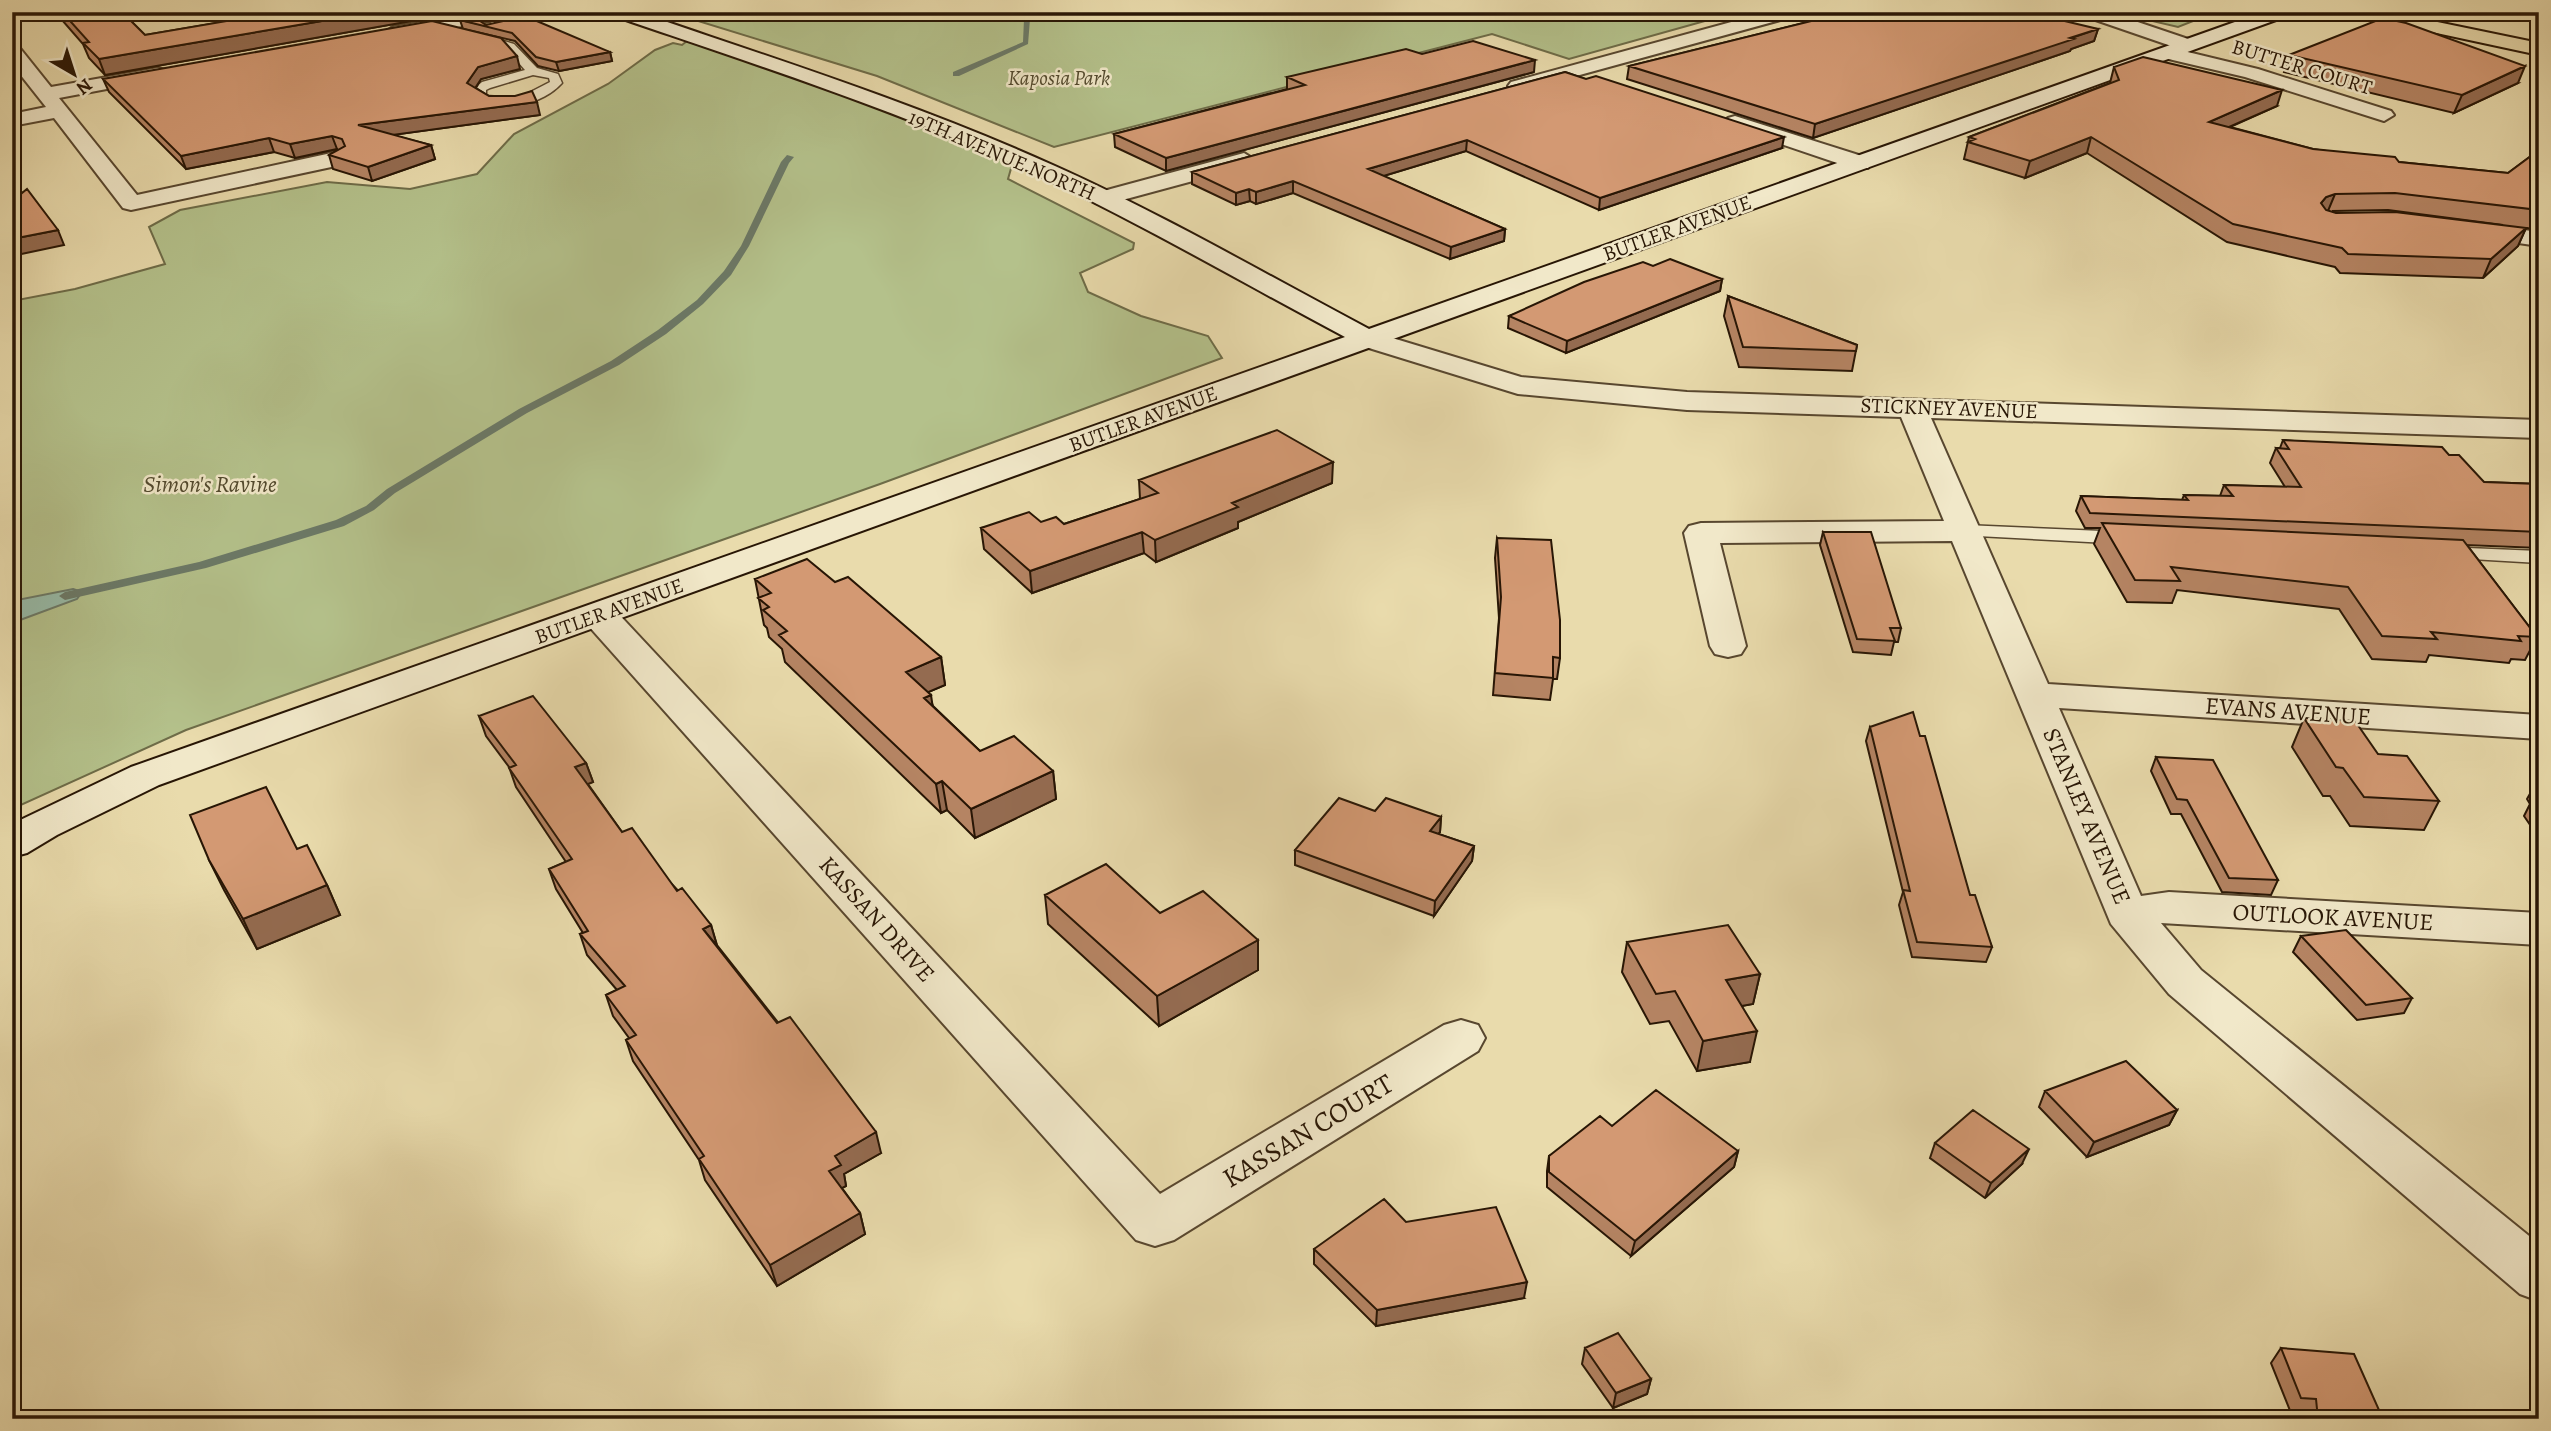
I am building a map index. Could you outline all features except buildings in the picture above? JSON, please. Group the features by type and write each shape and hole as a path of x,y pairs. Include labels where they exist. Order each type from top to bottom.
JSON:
{"highway":[{"path":"2362,12 2539,49"}],"street":[{"name":"19TH AVENUE NORTH","path":"620,12 866,98 1104,198 1366,338"},
{"path":"1495,93 1789,12"},
{"name":"BUTTER COURT","path":"2090,12 2177,49 2384,116"},
{"name":"BUTLER AVENUE","path":"12,843 43,825 145,776 2281,12"},
{"path":"378,35 490,16"},
{"path":"12,51 131,203 336,159"},
{"path":"46,94 179,71"},
{"path":"1576,71 1615,83"},
{"path":"12,120 60,111"},
{"path":"1718,117 1860,163"},
{"path":"1104,198 1266,154"},
{"path":"2455,228 2539,239"},
{"name":"STICKNEY AVENUE","path":"1366,338 1518,385 1687,401 1912,406 2539,429"},
{"name":"STANLEY AVENUE","path":"1912,406 2127,913 2185,982 2539,1277"},
{"path":"1728,646 1702,533 1965,531"},
{"name":"KASSAN DRIVE","path":"599,615 1155,1224"},
{"name":"EVANS AVENUE","path":"2036,695 2539,727"},
{"name":"OUTLOOK AVENUE","path":"2127,913 2169,907 2539,929"},
{"name":"KASSAN COURT","path":"1155,1224 1461,1038"}],"lane":[{"path":"429,26 510,46 533,71 554,76 556,83 542,94 519,100 493,102 478,94 486,85 533,71"},
{"path":"1965,531 2143,539"},
{"path":"2430,552 2539,557"}],"green space":[{"name":"Kaposia Park","path":"669,12 1737,12 1569,59 1492,34 1054,147 877,76"},
{"path":"2114,12 2216,12 2178,27"},
{"name":"Simon's Ravine","path":"692,37 1014,158 1008,179 1134,243 1133,249 1080,273 1088,292 1141,316 1208,336 1222,358 880,484 186,730 12,809 12,301 75,289 165,264 149,227 180,210 327,182 410,189 477,174 514,134 608,84 655,50 673,43 682,45"}],"shaded area":[{"path":"73,589 82,592 77,599 12,623 12,601"}],"waterway":[{"path":"956,74 1026,43 1027,19"},
{"path":"65,596 202,565 340,523 370,508 391,491 523,411 615,363 662,332 700,302 728,273 745,246 785,162 790,157"}]}
